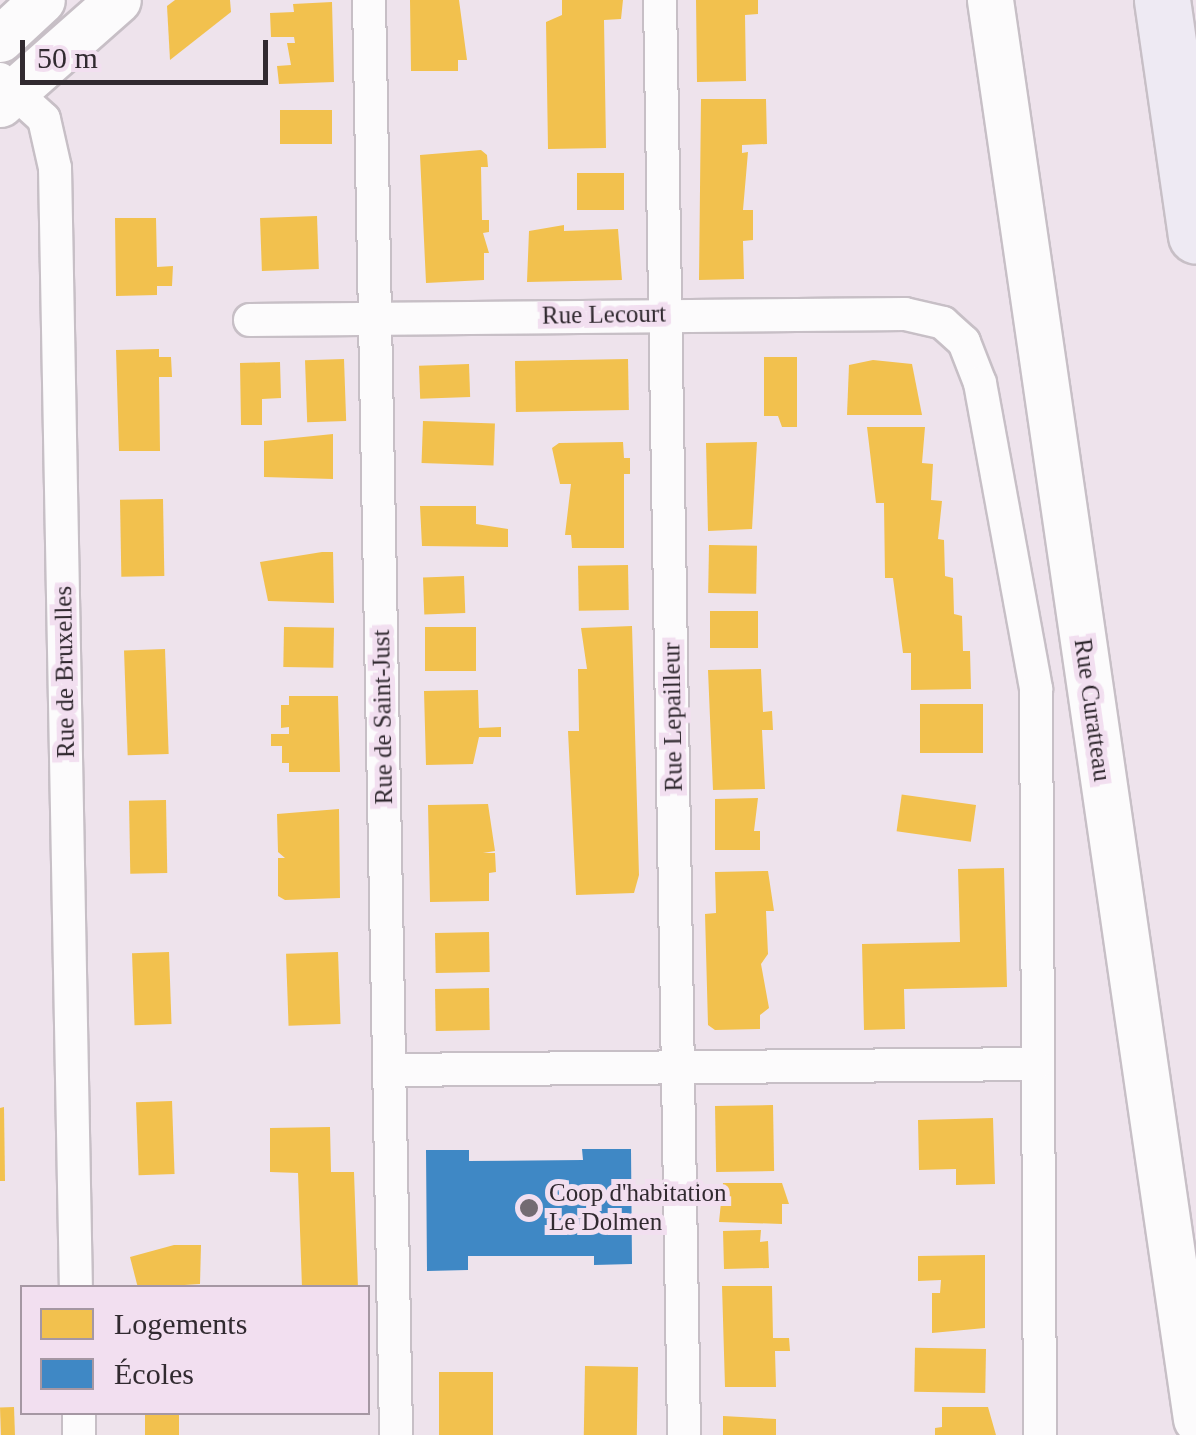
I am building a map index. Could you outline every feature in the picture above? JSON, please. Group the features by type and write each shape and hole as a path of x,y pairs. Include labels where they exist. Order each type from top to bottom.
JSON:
{"highway":[{"path":"1162,0 1196,236"},
{"path":"1192,0 1196,32"}],"main road":[{"path":"0,39 42,0"},
{"path":"5,91 118,0"},
{"name":"Rue Curatteau","path":"990,0 1196,1419"}],"street":[{"name":"Rue de Saint-Just","path":"369,0 396,1435"},
{"name":"Rue Lepailleur","path":"660,0 684,1435"},
{"name":"Rue de Bruxelles","path":"5,91 44,119 55,168 76,1285"},
{"name":"Rue Lecourt","path":"250,320 906,314 954,330"},
{"name":"Rue Curatteau","path":"954,330 980,382 1036,689 1040,1435"},
{"path":"389,1070 1036,1064"}],"building: Logements":[{"path":"175,0 230,0 231,12 170,60 167,6"},
{"path":"410,0 459,0 467,60 458,60 458,71 411,71"},
{"path":"562,0 623,0 621,19 604,20 606,148 548,149 546,22 562,15"},
{"path":"696,0 758,0 758,14 745,15 746,81 697,82"},
{"path":"332,2 334,82 279,84 277,66 291,65 287,43 295,43 294,37 271,37 270,13 294,12 293,4"},
{"path":"701,99 766,99 767,144 742,145 742,153 748,152 743,210 753,210 753,240 743,241 744,279 699,280"},
{"path":"280,110 332,110 332,144 280,144"},
{"path":"481,150 487,155 488,167 481,167 482,220 489,220 489,232 483,233 489,253 484,253 484,280 426,283 420,155"},
{"path":"577,173 624,173 624,210 577,210"},
{"path":"317,216 319,269 262,271 260,218"},
{"path":"115,218 156,218 157,267 173,266 172,286 157,286 157,295 116,296"},
{"path":"564,225 564,231 618,229 622,280 527,282 529,231"},
{"path":"159,349 159,357 171,357 172,377 159,377 160,451 119,451 116,350"},
{"path":"764,357 797,357 797,427 782,427 778,416 764,416"},
{"path":"344,359 346,421 307,422 305,360"},
{"path":"628,359 629,410 516,412 515,361"},
{"path":"873,360 912,364 922,415 847,415 849,365"},
{"path":"280,362 281,398 262,399 262,425 241,425 240,363"},
{"path":"469,364 470,397 420,399 419,366"},
{"path":"423,421 495,424 493,465 422,463"},
{"path":"867,427 925,427 922,463 933,464 931,500 942,501 938,539 944,540 945,576 953,578 954,614 962,616 963,651 970,651 971,689 911,690 911,653 903,653 893,578 885,578 884,503 876,503"},
{"path":"333,434 333,479 264,477 264,441"},
{"path":"623,442 624,458 630,458 630,474 624,474 624,548 572,548 571,535 565,535 571,484 560,484 552,448 559,443"},
{"path":"757,442 752,529 708,531 706,443"},
{"path":"163,499 164,576 121,577 120,500"},
{"path":"420,506 476,506 476,524 508,529 508,547 422,546"},
{"path":"709,545 757,546 756,594 708,593"},
{"path":"333,552 334,603 268,601 260,562"},
{"path":"628,565 629,610 579,611 578,566"},
{"path":"464,576 465,613 424,614 423,577"},
{"path":"710,611 758,611 758,648 710,648"},
{"path":"632,626 639,875 634,893 576,895 568,731 579,731 578,669 587,669 581,628"},
{"path":"284,627 334,628 333,668 283,667"},
{"path":"425,627 476,627 476,671 425,671"},
{"path":"165,649 169,754 128,755 124,650"},
{"path":"761,669 763,712 772,711 773,730 762,730 765,789 713,790 708,670"},
{"path":"478,690 479,728 501,727 501,737 479,737 473,764 426,765 424,691"},
{"path":"289,696 338,696 340,772 289,772 289,763 282,763 282,746 271,746 271,734 289,734 289,727 281,728 281,705 289,705"},
{"path":"920,704 983,704 983,753 920,753"},
{"path":"902,795 976,805 971,842 897,831"},
{"path":"758,798 754,831 760,831 760,850 715,850 715,799"},
{"path":"166,800 167,873 130,874 129,801"},
{"path":"488,804 495,851 483,853 495,853 496,872 489,873 489,901 430,902 428,805"},
{"path":"339,809 340,898 285,900 278,896 278,858 285,858 278,852 277,814"},
{"path":"1004,868 1007,987 904,989 905,1029 864,1030 862,944 960,942 958,869"},
{"path":"768,871 774,911 766,911 768,954 761,964 769,1008 760,1015 760,1029 715,1030 708,1025 705,914 716,913 715,872"},
{"path":"489,932 490,972 436,973 435,933"},
{"path":"169,952 172,1024 135,1025 132,953"},
{"path":"338,952 341,1024 289,1026 286,954"},
{"path":"489,988 490,1030 436,1031 435,989"},
{"path":"172,1101 175,1174 139,1175 136,1102"},
{"path":"773,1105 774,1171 716,1172 715,1106"},
{"path":"4,1107 5,1181 0,1181 0,1108"},
{"path":"993,1118 995,1184 956,1185 956,1169 919,1170 918,1120"},
{"path":"330,1127 331,1172 354,1172 358,1285 302,1285 298,1173 270,1172 270,1128"},
{"path":"723,1183 782,1183 789,1204 782,1204 782,1224 719,1222"},
{"path":"761,1230 760,1242 768,1241 769,1268 724,1269 723,1231"},
{"path":"174,1245 201,1245 200,1284 137,1285 130,1257"},
{"path":"985,1255 985,1328 932,1333 932,1293 940,1293 941,1280 918,1281 918,1256"},
{"path":"722,1286 772,1286 773,1338 789,1338 790,1351 775,1351 776,1387 725,1387"},
{"path":"915,1348 986,1349 985,1393 914,1392"},
{"path":"585,1366 638,1367 637,1435 584,1435"},
{"path":"439,1372 493,1372 493,1435 439,1435"},
{"path":"0,1407 14,1407 15,1435 1,1435"},
{"path":"942,1407 988,1407 996,1435 935,1435 935,1428 942,1427"},
{"path":"145,1415 179,1415 179,1435 145,1435"},
{"path":"723,1416 776,1419 776,1435 723,1435"}],"building: Écoles":[{"name":"Coop d'habitation Le Dolmen","path":"582,1149 631,1149 632,1264 594,1265 594,1256 468,1256 468,1270 427,1271 426,1150 469,1150 469,1161 583,1160"}],"place":[{"name":"Coop d'habitation Le Dolmen","path":"529,1208"}]}
